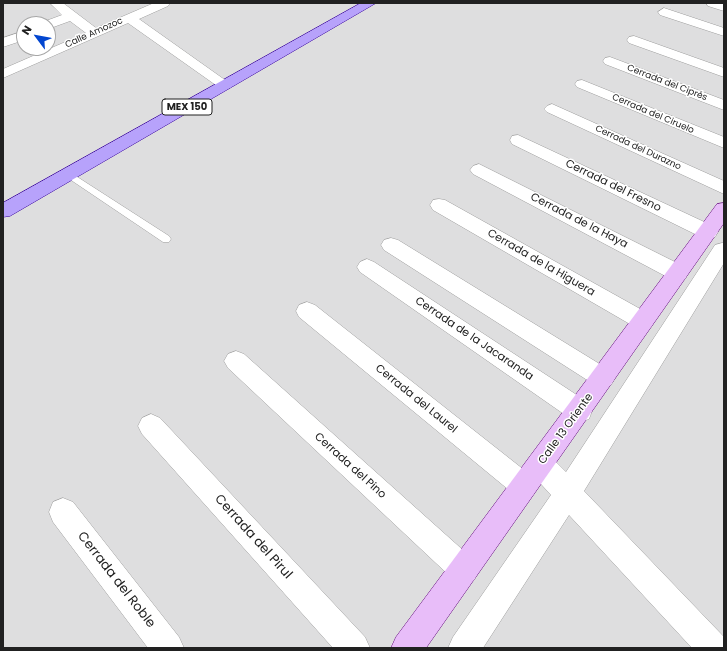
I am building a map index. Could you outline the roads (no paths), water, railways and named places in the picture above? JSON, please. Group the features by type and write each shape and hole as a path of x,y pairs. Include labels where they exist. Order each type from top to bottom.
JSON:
{"main road":[{"name":"MEX 150","path":"3,211 370,3"}],"street":[{"path":"56,3 95,33"},
{"name":"Calle Amozoc","path":"3,74 164,3"},
{"path":"712,3 724,7"},
{"path":"664,12 724,32"},
{"path":"56,22 71,16"},
{"path":"129,18 225,85"},
{"path":"724,59 638,36 724,73"},
{"path":"3,43 16,38"},
{"name":"Cerrada del Ciprés","path":"610,61 724,105"},
{"name":"Cerrada del Ciruelo","path":"582,84 724,143"},
{"name":"Cerrada del Durazno","path":"552,109 724,188"},
{"name":"Cerrada del Fresno","path":"518,140 714,243"},
{"name":"Cerrada de la Haya","path":"479,170 678,273"},
{"name":"Cerrada de la Higuera","path":"439,205 643,321"},
{"name":"Calle 13 Oriente","path":"407,648 604,378 678,273 714,243 724,209"},
{"path":"464,648 568,493 714,243"},
{"path":"390,245 604,378"},
{"name":"Cerrada de la Jacaranda","path":"367,267 580,411"},
{"name":"Cerrada del Laurel","path":"307,311 532,475 568,493 713,648"},
{"name":"Cerrada del Pino","path":"236,361 464,570"},
{"name":"Cerrada del Pirul","path":"152,426 354,648"},
{"name":"Cerrada del Roble","path":"63,512 168,648"}],"lane":[{"path":"68,174 166,239"}]}
